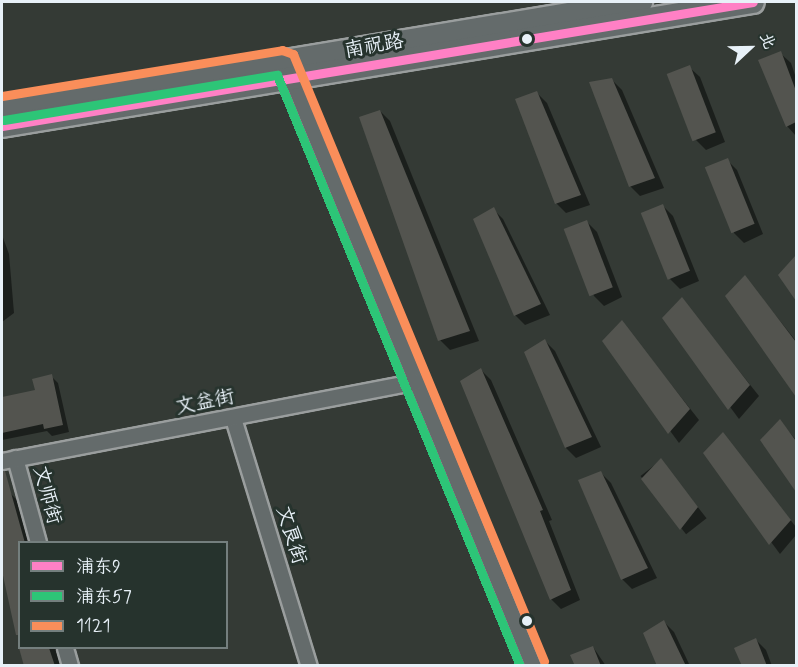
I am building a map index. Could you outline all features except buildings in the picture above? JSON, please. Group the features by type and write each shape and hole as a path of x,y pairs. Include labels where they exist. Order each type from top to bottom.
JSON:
{"main road":[{"name":"南祝路","path":"2,126 641,2"},
{"name":"南祝路","path":"2,108 288,70 753,2"}],"street":[{"path":"288,70 533,666"},
{"name":"文益街","path":"8,460 416,381"},
{"name":"文良街","path":"233,418 309,666"},
{"name":"文师街","path":"8,460 37,541"},
{"path":"65,649 70,666"}],"transit line":[{"name":"浦东9","path":"2,126 753,2"},
{"name":"1121","path":"2,96 282,50 293,54 544,661"},
{"name":"浦东57","path":"4,120 277,75 520,666"}]}
